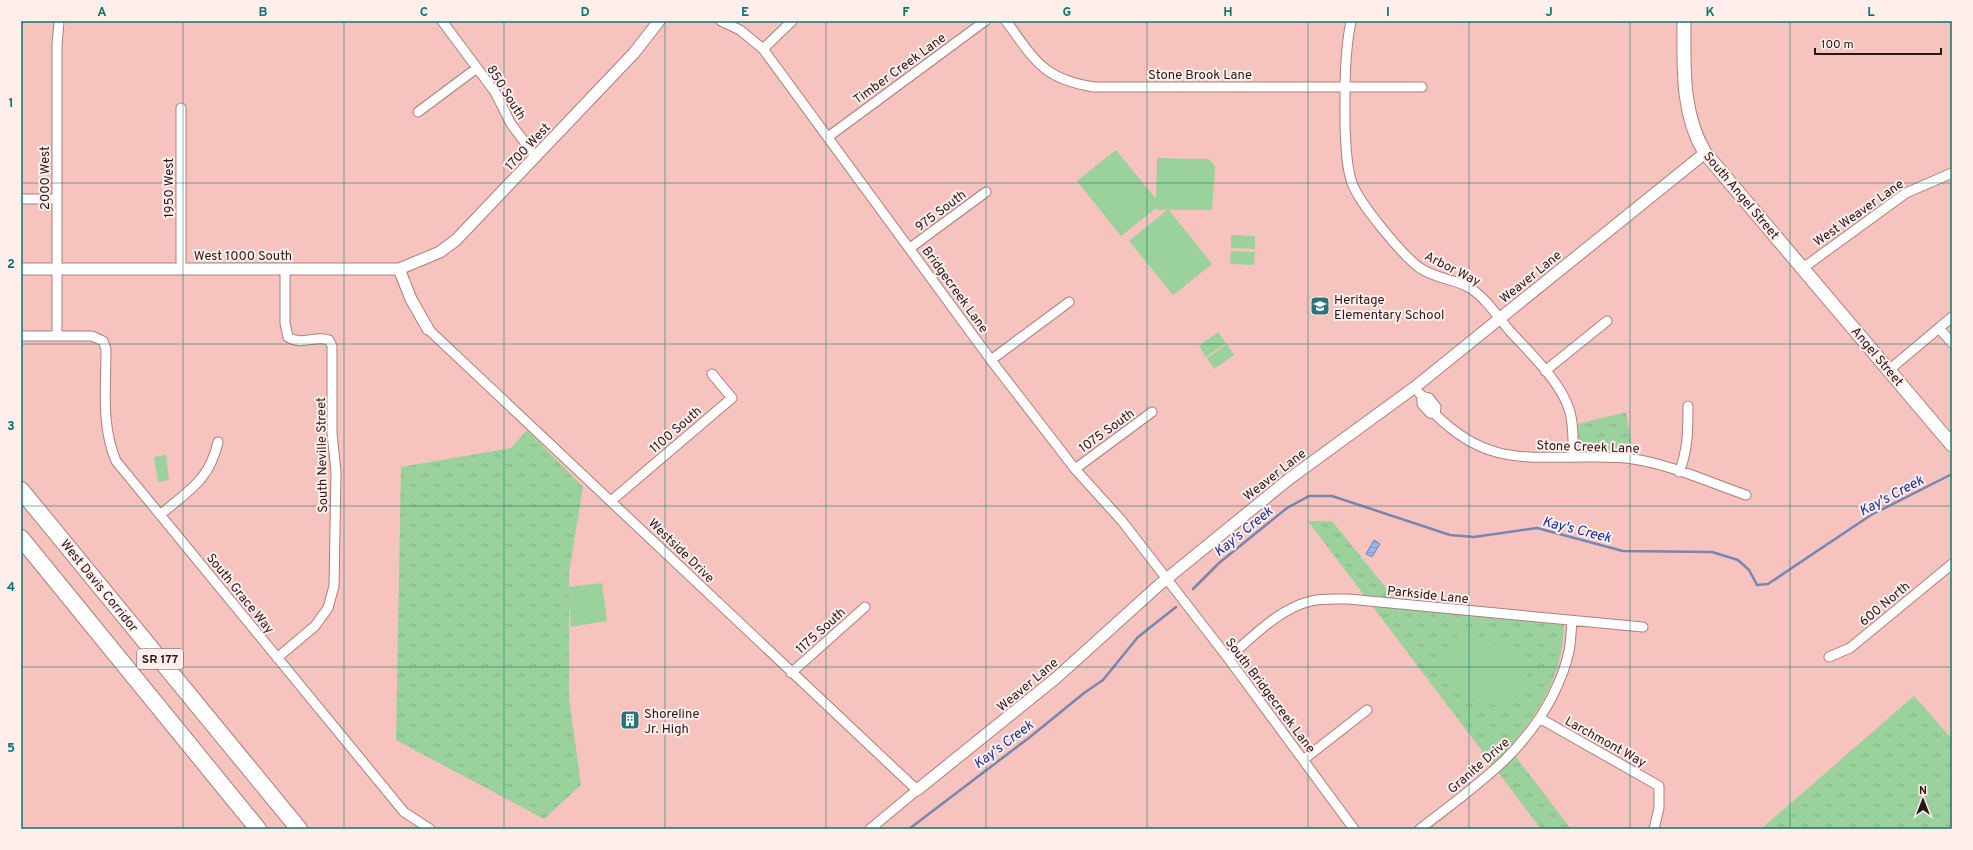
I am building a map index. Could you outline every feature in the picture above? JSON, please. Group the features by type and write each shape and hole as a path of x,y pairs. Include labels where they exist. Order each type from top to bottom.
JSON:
{"highway":[{"name":"West Davis Corridor","path":"21,490 299,829"},
{"name":"SR 177","path":"21,538 258,829"}],"main road":[{"name":"South Angel Street","path":"1684,21 1684,81 1690,118 1705,153 1803,268"},
{"name":"Angel Street","path":"1803,268 1952,444"}],"street":[{"name":"2000 West","path":"57,336 56,199 57,46 59,21"},
{"name":"850 South","path":"442,21 495,92 511,124 536,157"},
{"name":"1700 West","path":"399,269 440,252 456,240 634,53 659,21"},
{"name":"Bridgecreek Lane","path":"721,21 740,30 763,49 991,360 1074,469 1122,521 1166,579"},
{"path":"763,49 792,21"},
{"name":"Timber Creek Lane","path":"828,137 986,21"},
{"name":"Stone Brook Lane","path":"1006,21 1035,61 1049,73 1071,83 1094,87 1422,87"},
{"name":"Arbor Way","path":"1351,21 1345,87 1346,143 1352,184 1363,202 1402,253 1437,278 1469,288 1484,299 1545,372 1559,390 1569,409 1573,432 1573,457"},
{"path":"418,112 477,68"},
{"name":"1950 West","path":"181,108 181,269"},
{"name":"Weaver Lane","path":"870,829 1056,678 1126,613 1294,475 1414,387 1705,153"},
{"name":"West Weaver Lane","path":"1803,268 1906,193 1952,173"},
{"name":"975 South","path":"910,248 986,192"},
{"path":"21,199 56,199"},
{"name":"West 1000 South","path":"21,269 399,269"},
{"path":"399,269 411,299 428,329"},
{"name":"South Neville Street","path":"277,658 315,626 328,608 335,573 336,472 332,433 332,346 329,340 322,337 302,342 288,337 285,323 285,270"},
{"path":"991,360 1069,302"},
{"path":"1889,370 1952,317"},
{"path":"1545,372 1607,321"},
{"path":"1939,328 1952,343"},
{"name":"Westside Drive","path":"428,329 917,790"},
{"path":"21,336 57,336"},
{"name":"South Grace Way","path":"57,336 92,336 103,341 106,349 107,429 110,446 116,461 404,812 430,829"},
{"name":"1100 South","path":"611,501 732,398 712,374"},
{"name":"Stone Creek Lane","path":"1414,387 1422,396 1429,398 1436,407 1435,414 1451,430 1470,442 1494,452 1517,457 1631,458 1652,462 1746,495"},
{"path":"1679,472 1687,446 1688,406"},
{"name":"1075 South","path":"1074,469 1152,412"},
{"path":"160,515 202,478 212,462 218,442"},
{"name":"600 North","path":"1829,657 1850,648 1952,564"},
{"name":"South Bridgecreek Lane","path":"1166,579 1228,658 1354,829"},
{"name":"Parkside Lane","path":"1228,658 1276,617 1292,608 1311,601 1329,599 1356,600 1643,627"},
{"name":"1175 South","path":"792,673 865,606"},
{"name":"Granite Drive","path":"1420,829 1495,771 1521,745 1540,719 1558,685 1569,652 1572,621"},
{"path":"1303,760 1368,710"},
{"name":"Larchmont Way","path":"1540,719 1659,786 1659,808 1654,829"}],"green space":[{"path":"1116,150 1156,199 1157,158 1209,159 1215,167 1212,210 1169,210 1212,264 1173,295 1129,241 1167,210 1156,210 1156,208 1121,236 1077,181"},
{"path":"1231,235 1255,236 1255,249 1231,248"},
{"path":"1231,251 1255,252 1254,265 1230,264"},
{"path":"1218,332 1226,343 1206,357 1199,346"},
{"path":"1227,344 1234,355 1214,369 1207,358"},
{"path":"1626,412 1633,453 1583,451 1580,447 1577,424"},
{"path":"527,430 583,487 569,573 569,698 581,785 544,819 396,740 401,467 511,448"},
{"path":"166,455 169,480 158,482 154,457"},
{"path":"1308,521 1332,521 1403,609 1564,625 1563,643 1558,666 1548,691 1526,727 1509,748 1571,829 1541,829"},
{"path":"602,583 607,621 571,627 568,587"},
{"path":"1462,626 1532,666 1506,711 1436,672"},
{"path":"1914,696 1952,739 1952,829 1761,829"}],"water":[{"path":"1374,540 1380,544 1372,557 1366,554"}],"waterway":[{"name":"Kay's Creek","path":"1193,589 1219,563 1287,508 1309,496 1332,496 1450,535 1474,537 1537,528 1623,551 1712,552 1738,560 1749,570 1757,585 1768,584 1871,515 1952,474"},
{"name":"Kay's Creek","path":"909,829 1030,737 1084,693 1103,680 1138,637 1176,607"}],"place":[{"name":"Heritage Elementary School","path":"1320,306"},
{"name":"Shoreline Jr. High","path":"630,720"}]}
